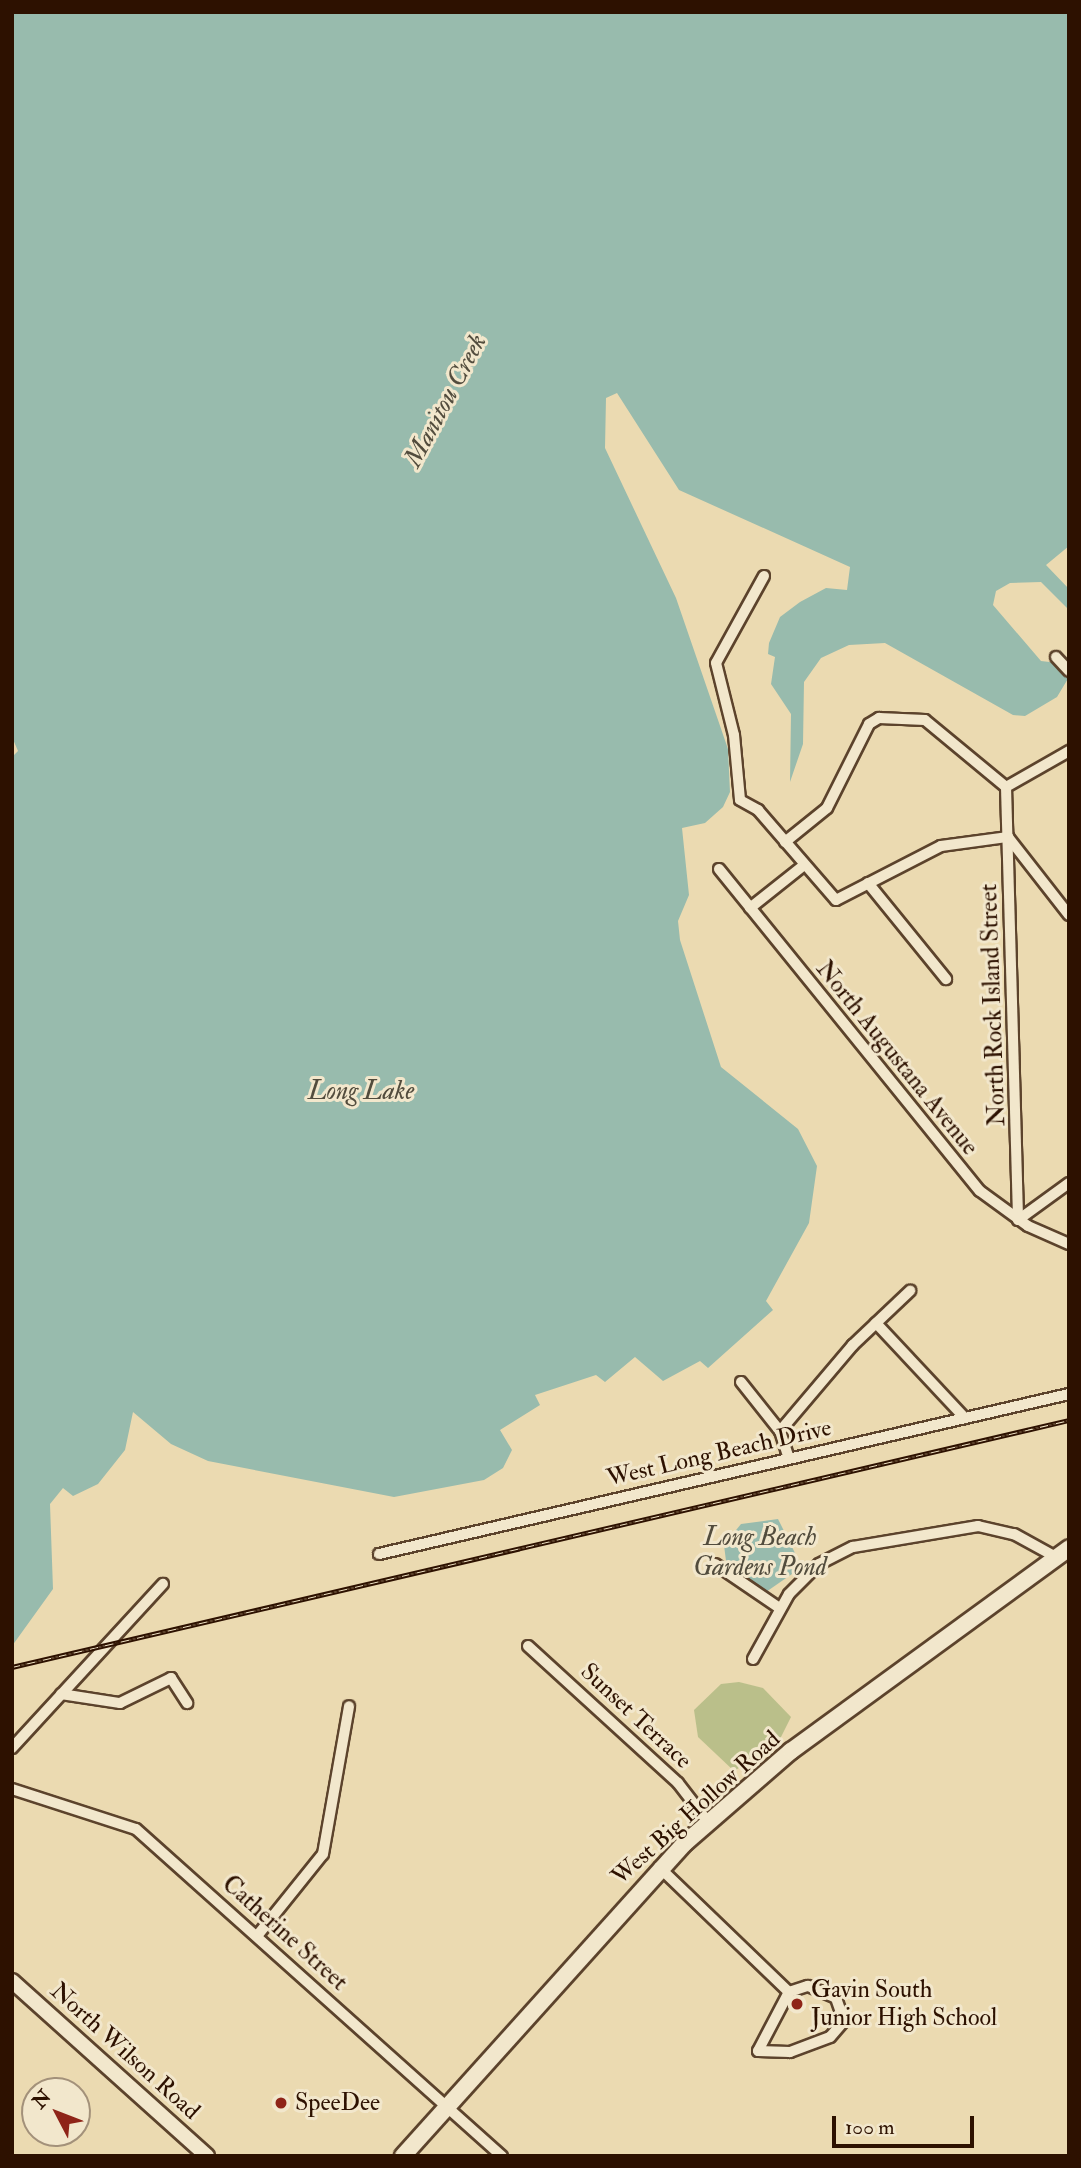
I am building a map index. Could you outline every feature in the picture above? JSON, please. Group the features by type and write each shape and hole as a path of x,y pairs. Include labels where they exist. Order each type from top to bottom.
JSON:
{"main road":[{"name":"West Big Hollow Road","path":"403,2156 659,1867 708,1822 791,1751 1062,1553"}],"street":[{"path":"764,576 719,648 715,671 734,734 736,794 785,842 836,900 941,846 1008,837 1069,915"},
{"path":"1056,657 1069,671"},
{"path":"785,842 827,808 869,724 879,718 925,720 1006,787 1069,751"},
{"name":"North Rock Island Street","path":"1006,787 1023,1207 1018,1220"},
{"path":"750,908 804,865"},
{"name":"North Augustana Avenue","path":"719,869 958,1166 1018,1220 1069,1244"},
{"path":"867,883 946,979"},
{"path":"1018,1220 1069,1183"},
{"path":"780,1431 876,1323 910,1291"},
{"path":"876,1323 965,1418"},
{"path":"741,1382 780,1431 789,1458"},
{"name":"West Long Beach Drive","path":"379,1554 1069,1394"},
{"path":"753,1659 778,1608 836,1553 930,1530 996,1528 1062,1553"},
{"path":"715,1564 778,1608"},
{"path":"12,1748 163,1584"},
{"name":"Sunset Terrace","path":"528,1646 678,1783 708,1822"},
{"path":"61,1694 120,1703 171,1678 187,1703"},
{"path":"257,1936 323,1854 349,1706"},
{"name":"Catherine Street","path":"12,1789 136,1829 502,2156"},
{"path":"659,1867 789,1992"},
{"name":"North Wilson Road","path":"12,1981 207,2156"},
{"path":"808,1986 825,1991 836,1998 844,2021 831,2036 769,2056 758,2051 789,1992 808,1986"}],"green space":[{"path":"739,1682 763,1688 791,1717 777,1745 734,1771 698,1737 694,1710 721,1684"}],"water":[{"name":"Long Lake","path":"12,12 1069,12 1069,546 1046,565 1069,589 1069,610 1041,582 1010,583 996,591 993,605 1041,661 1058,663 1069,677 1057,697 1025,716 1013,715 885,643 849,645 821,658 804,682 803,744 790,782 791,714 771,684 775,657 768,654 769,643 780,617 800,602 826,588 847,590 850,567 679,490 617,393 606,398 605,448 676,598 728,749 730,792 723,807 705,823 682,828 689,895 678,921 680,940 721,1067 798,1129 817,1166 809,1223 766,1301 773,1310 708,1368 700,1361 663,1381 635,1357 605,1382 596,1375 535,1395 540,1405 500,1430 512,1450 503,1468 484,1480 394,1497 208,1461 171,1444 133,1412 125,1450 98,1484 73,1496 63,1488 50,1504 53,1589 12,1646 12,757 18,751 12,737"},
{"name":"Long Beach Gardens Pond","path":"778,1519 802,1567 766,1592 744,1581 726,1561 724,1545 741,1524"}],"railway":[{"path":"12,1667 1069,1420"}],"place":[{"name":"Gavin South Junior High School","path":"797,2004"},
{"name":"SpeeDee","path":"281,2103"}],"water label":[{"name":"Manitou Creek","path":"446,401"}]}
